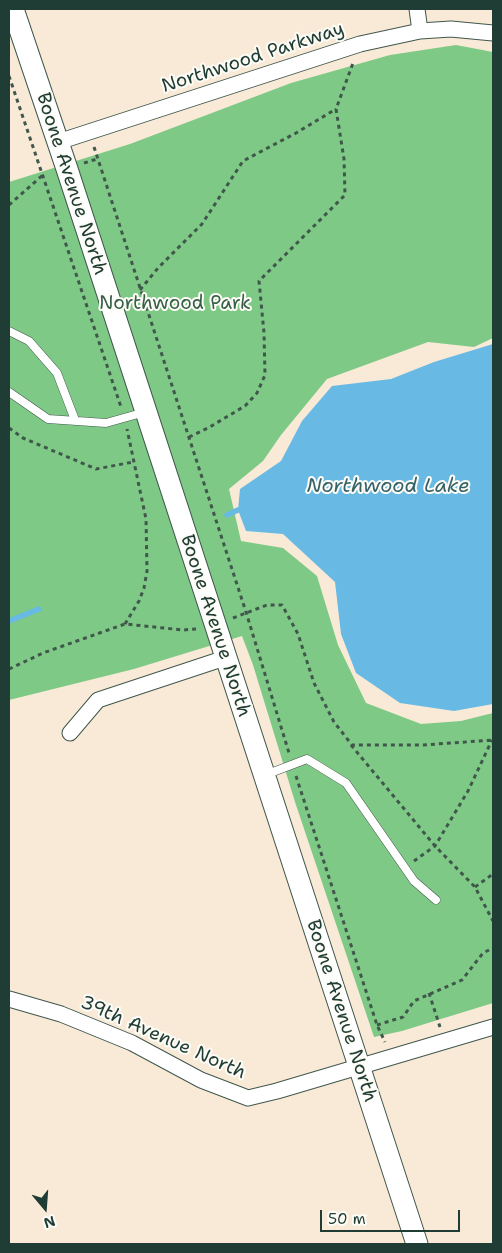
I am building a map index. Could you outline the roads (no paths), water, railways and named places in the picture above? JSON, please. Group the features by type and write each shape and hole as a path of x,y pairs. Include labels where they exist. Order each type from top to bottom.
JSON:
{"street":[{"path":"417,9 420,31"},
{"name":"Boone Avenue North","path":"12,16 58,142 417,1244"},
{"name":"Northwood Parkway","path":"58,142 360,44 420,31 451,29 493,33"},
{"path":"70,733 98,700 225,658"},
{"name":"39th Avenue North","path":"9,999 61,1014 132,1044 201,1080 248,1098 493,1027"}],"lane":[{"path":"9,331 29,341 57,373 75,420"},
{"path":"9,392 48,419 106,423 145,412"},
{"path":"263,776 307,759 346,783 414,881 436,900"}],"water":[{"name":"Northwood Lake","path":"493,344 493,704 454,711 400,703 356,673 341,634 335,582 283,534 246,531 238,510 240,489 281,461 302,421 332,386 391,379 434,362"}],"waterway":[{"path":"227,515 238,510 244,510"},
{"path":"9,621 39,609"}],"park label":[{"name":"Northwood Park","path":"175,304"}]}
